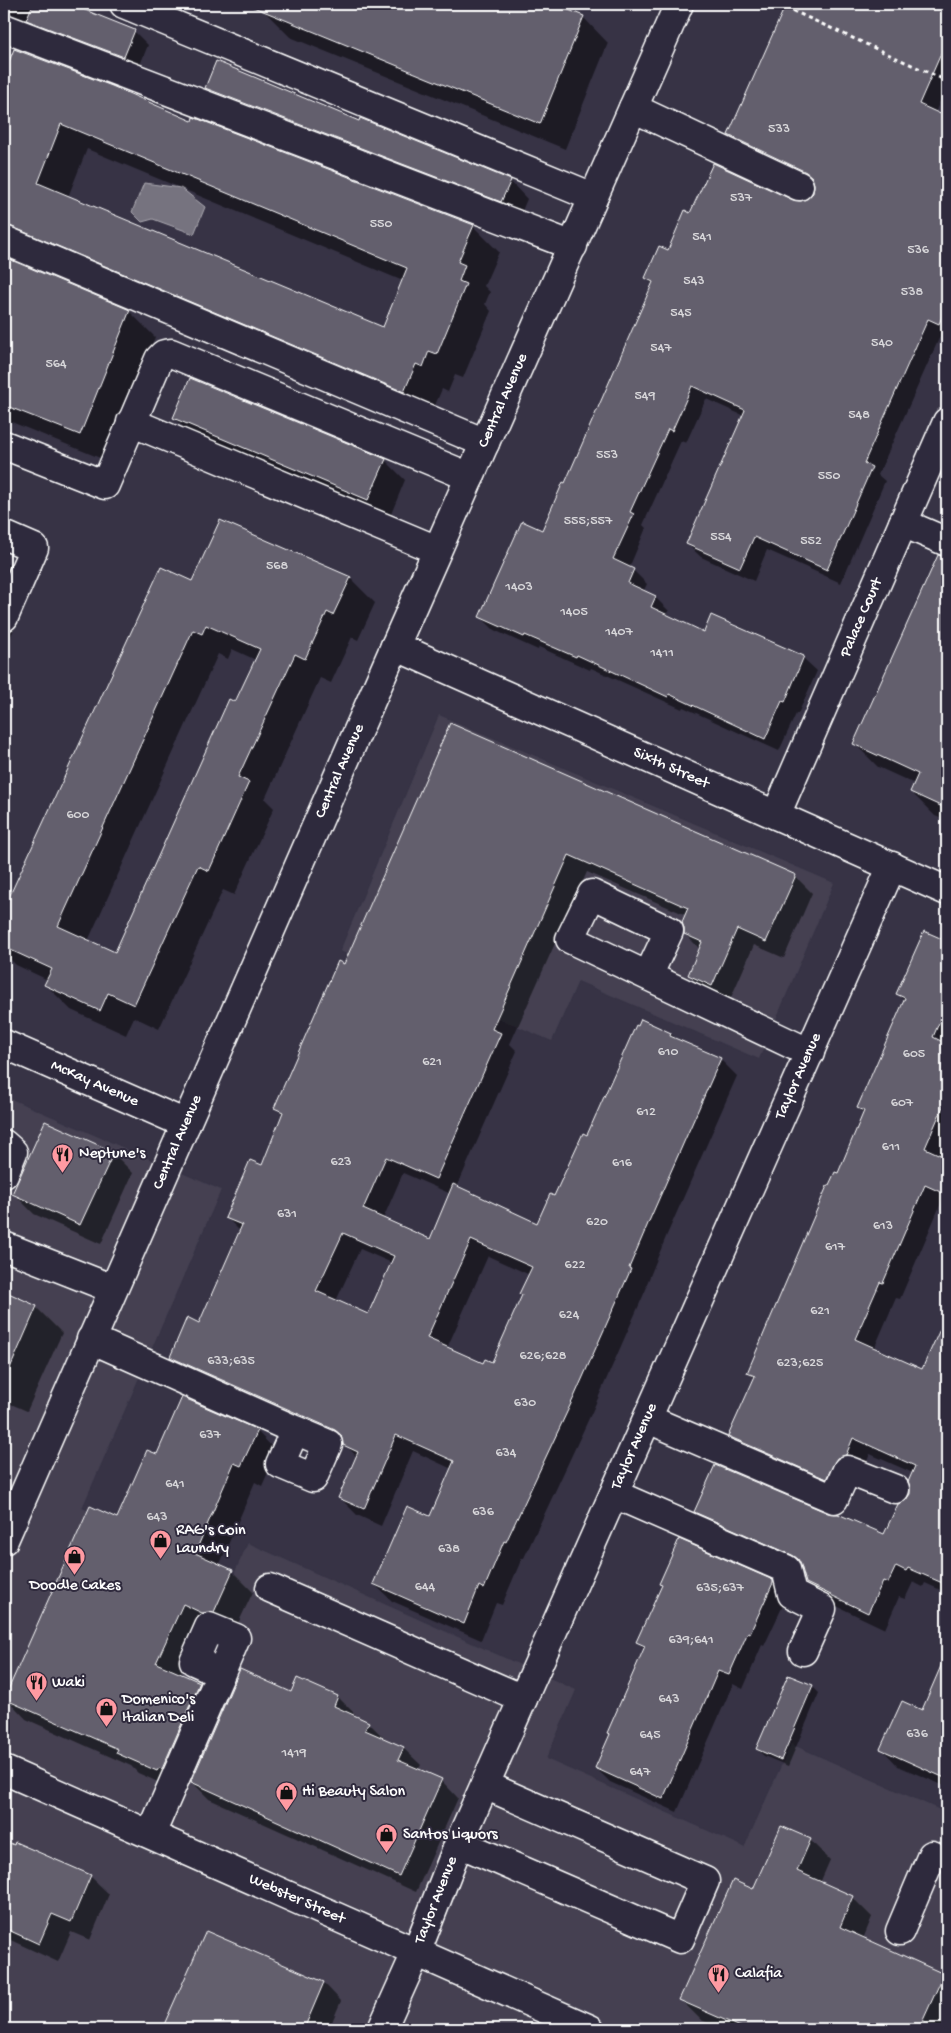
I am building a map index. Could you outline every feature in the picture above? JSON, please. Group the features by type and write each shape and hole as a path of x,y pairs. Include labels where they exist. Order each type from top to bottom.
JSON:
{"street":[{"path":"124,4 594,197"},
{"name":"Central Avenue","path":"4,1540 13,1496 91,1339 679,4"},
{"path":"7,38 573,246"},
{"path":"632,108 799,186"},
{"path":"4,240 485,443"},
{"path":"4,445 105,485 158,359 164,354 171,353 470,477"},
{"path":"132,422 438,550"},
{"name":"Palace Court","path":"776,815 947,422"},
{"path":"903,523 947,542"},
{"path":"4,535 34,548 4,617"},
{"name":"Sixth Street","path":"395,646 947,891"},
{"name":"Taylor Avenue","path":"382,2029 416,1954 459,1844 892,866"},
{"path":"648,976 810,1053"},
{"name":"McKay Avenue","path":"4,1044 186,1124"},
{"path":"4,1144 13,1152 4,1174"},
{"path":"4,1246 113,1289"},
{"path":"91,1339 295,1430"},
{"path":"648,1419 834,1500 847,1470 895,1490"},
{"path":"614,1494 786,1569 792,1594 822,1609 803,1651"},
{"path":"270,1588 523,1699"},
{"path":"151,1834 221,1673"},
{"name":"Webster Street","path":"4,1770 151,1834 416,1954 590,2029"},
{"path":"459,1844 680,1939 705,1881 485,1786"},
{"path":"900,1931 932,1856"}],"path":[{"path":"778,4 947,80"}],"shaded area":[{"path":"144,183 181,188 205,207 194,234 153,219 142,222 132,212"},
{"path":"439,715 834,883 759,1059 578,981 552,1041 340,951"},
{"path":"4,1096 221,1190 82,1508 234,1574 248,1543 576,1690 546,1759 744,1848 791,1744 947,1813 947,2029 4,2029"}],"building":[{"path":"33,4 70,4 135,30 124,57 26,20"},
{"path":"246,4 553,4 584,16 540,124"},
{"path":"786,4 947,4 947,40 919,104 947,117 947,305 939,324 928,319 864,463 872,467 827,570 754,537 740,568 686,544 745,410 692,386 672,431 668,429 630,512 634,514 613,559 634,569 628,583 656,596 651,607 704,632 711,615 804,656 785,702 782,701 765,739 669,694 668,697 577,655 576,657 525,635 524,637 479,617 522,521 542,530 563,482 565,483 653,282 645,278 659,246 668,250 685,210 690,213 713,163 793,200 801,201 813,193 814,184 812,177 806,172 728,135"},
{"path":"14,49 112,86 192,121 193,117 474,225 458,262 465,265 459,281 466,284 437,354 429,351 423,367 416,364 404,392 4,225 4,74","holes":["61,124 407,268 383,327 38,183"]},
{"path":"216,61 359,121 360,118 511,180 501,202 205,88"},
{"path":"4,257 130,310 80,435 4,405"},
{"path":"190,378 386,459 368,500 173,418"},
{"path":"220,520 351,577 333,615 327,612 305,659 295,654 238,777 249,782 209,871 198,866 134,1005 108,993 100,1011 44,985 52,969 4,947 4,908 161,567 192,581","holes":["206,625 260,649 235,702 229,699 115,952 58,926 193,630 202,634"]},
{"path":"938,555 947,557 947,809 910,792 918,774 853,744"},
{"path":"450,723 796,875 766,942 737,929 712,986 688,975 702,942 684,934 682,922 688,908 569,855 492,1029 501,1033 436,1179 386,1157 363,1209 430,1239 453,1184 537,1223 550,1194 554,1196 583,1133 587,1135 636,1025 638,1026 641,1019 671,1033 670,1036 721,1058 575,1395 506,1542 504,1541 484,1589 479,1586 464,1624 373,1584 407,1506 430,1516 454,1461 396,1435 364,1509 338,1498 358,1452 343,1445 341,1435 335,1430 170,1357 187,1317 199,1323 242,1225 225,1218 250,1160 262,1165 283,1112 274,1108 338,961 344,964","holes":["343,1233 394,1256 368,1314 316,1291","471,1240 532,1267 519,1294 522,1295 492,1362 485,1359 483,1363 427,1338"]},
{"path":"924,931 947,941 947,1004 933,1037 947,1044 947,1097 925,1148 947,1158 947,1195 925,1185 883,1283 880,1282 855,1339 922,1369 947,1314 947,1585 908,1568 906,1571 896,1566 888,1583 883,1581 868,1613 806,1583 798,1559 792,1555 694,1512 715,1465 828,1513 838,1514 884,1534 898,1504 905,1501 910,1494 908,1482 915,1466 853,1438 846,1455 837,1458 826,1479 728,1436 755,1376 747,1373 827,1186 835,1172 838,1173 864,1111 857,1108 905,998 896,994"},
{"name":"Neptune's","path":"45,1121 114,1152 80,1225 12,1194"},
{"path":"4,1291 37,1306 4,1382"},
{"path":"182,1397 258,1430 241,1466 234,1463 195,1553 233,1570 214,1612 202,1613 183,1604 156,1663 200,1682 162,1769 159,1768 157,1771 116,1753 118,1749 4,1699 90,1506 117,1518 147,1450 157,1454"},
{"path":"679,1539 773,1580 773,1583 729,1675 718,1671 663,1799 595,1768 610,1734 607,1733 645,1646 636,1642 662,1585 659,1584"},
{"path":"947,1652 947,1779 880,1749 902,1701 922,1710"},
{"path":"240,1669 291,1692 297,1678 338,1696 334,1706 369,1722 365,1730 404,1747 398,1760 442,1779 399,1876 191,1782"},
{"path":"788,1675 813,1685 781,1760 756,1749"},
{"path":"781,1826 811,1839 797,1871 853,1896 840,1927 944,1974 919,2029 745,2029 679,2000 733,1880 753,1889"},
{"path":"4,1840 14,1845 15,1842 91,1875 71,1922 52,1914 39,1944 4,1928"},
{"path":"206,1931 324,1982 304,2029 162,2029"}],"place":[{"name":"Neptune's","path":"63,1173"},
{"name":"RAG's Coin Laundry","path":"160,1559"},
{"name":"Doodle Cakes","path":"75,1576"},
{"name":"Waki","path":"36,1702"},
{"name":"Domenico's Italian Deli","path":"106,1728"},
{"name":"Hi Beauty Salon","path":"286,1811"},
{"name":"Santos Liquors","path":"387,1854"},
{"name":"Calafia","path":"719,1993"}]}
